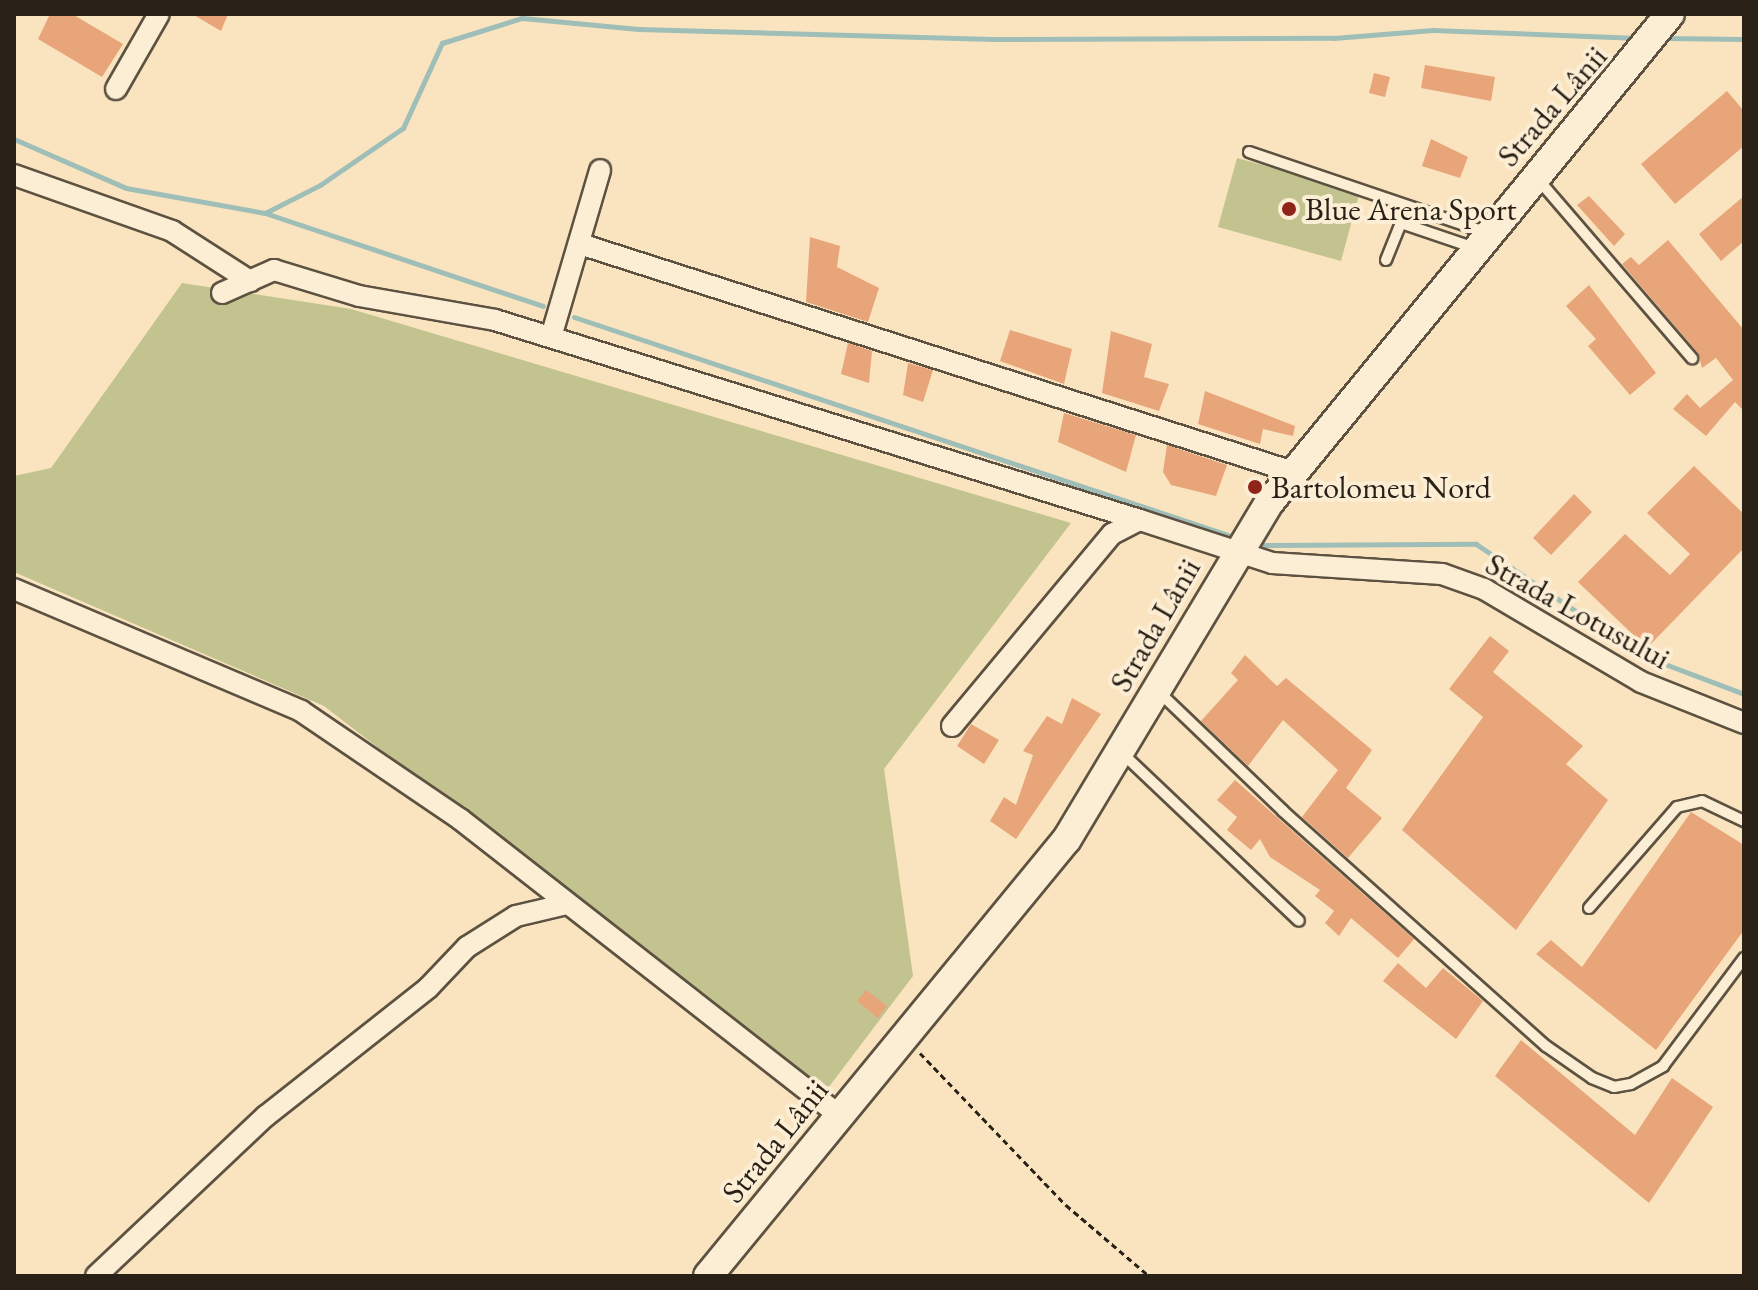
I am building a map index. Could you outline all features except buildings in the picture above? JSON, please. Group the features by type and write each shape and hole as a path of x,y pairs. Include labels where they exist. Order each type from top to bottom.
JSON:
{"main road":[{"name":"Strada Lânii","path":"708,1276 1067,839 1236,552 1293,472 1536,176 1637,60 1670,14"}],"street":[{"path":"116,89 159,14"},
{"path":"551,337 600,170"},
{"path":"14,175 172,231 250,281"},
{"path":"580,244 1293,472"},
{"name":"Strada Lotusului","path":"222,293 274,270 359,296 495,320 1236,552 1316,569 1442,574 1484,589 1641,682 1744,723"},
{"path":"952,726 1112,534 1140,520"},
{"path":"14,589 301,711 460,819 840,1116"},
{"path":"96,1276 266,1116 428,988 467,947 516,916 567,904"}],"lane":[{"path":"1249,152 1483,241"},
{"path":"1536,176 1692,358"},
{"path":"1386,260 1396,227 1407,222 1483,241"},
{"path":"1157,690 1283,811 1546,1046 1592,1078 1622,1085 1663,1066 1744,958"},
{"path":"1121,751 1299,921"},
{"path":"1589,908 1677,807 1702,801 1744,821"}],"path":[{"path":"904,1037 1066,1205 1149,1276"}],"green space":[{"name":"Blue Arena Sport","path":"1237,158 1360,191 1341,261 1218,227"},
{"path":"182,283 351,309 1071,523 884,769 913,976 825,1092 324,706 14,572 14,476 51,468"}],"waterway":[{"path":"14,139 126,188 265,213 320,185 403,128 442,43 522,18 638,29 993,39 1334,38 1433,30 1639,38"},
{"path":"1665,38 1744,39"},
{"path":"265,213 543,306"},
{"path":"574,317 1228,535"},
{"path":"1260,545 1476,544 1641,655 1744,694"}],"place":[{"name":"Blue Arena Sport","path":"1289,209"},
{"name":"Bartolomeu Nord","path":"1255,487"}]}
